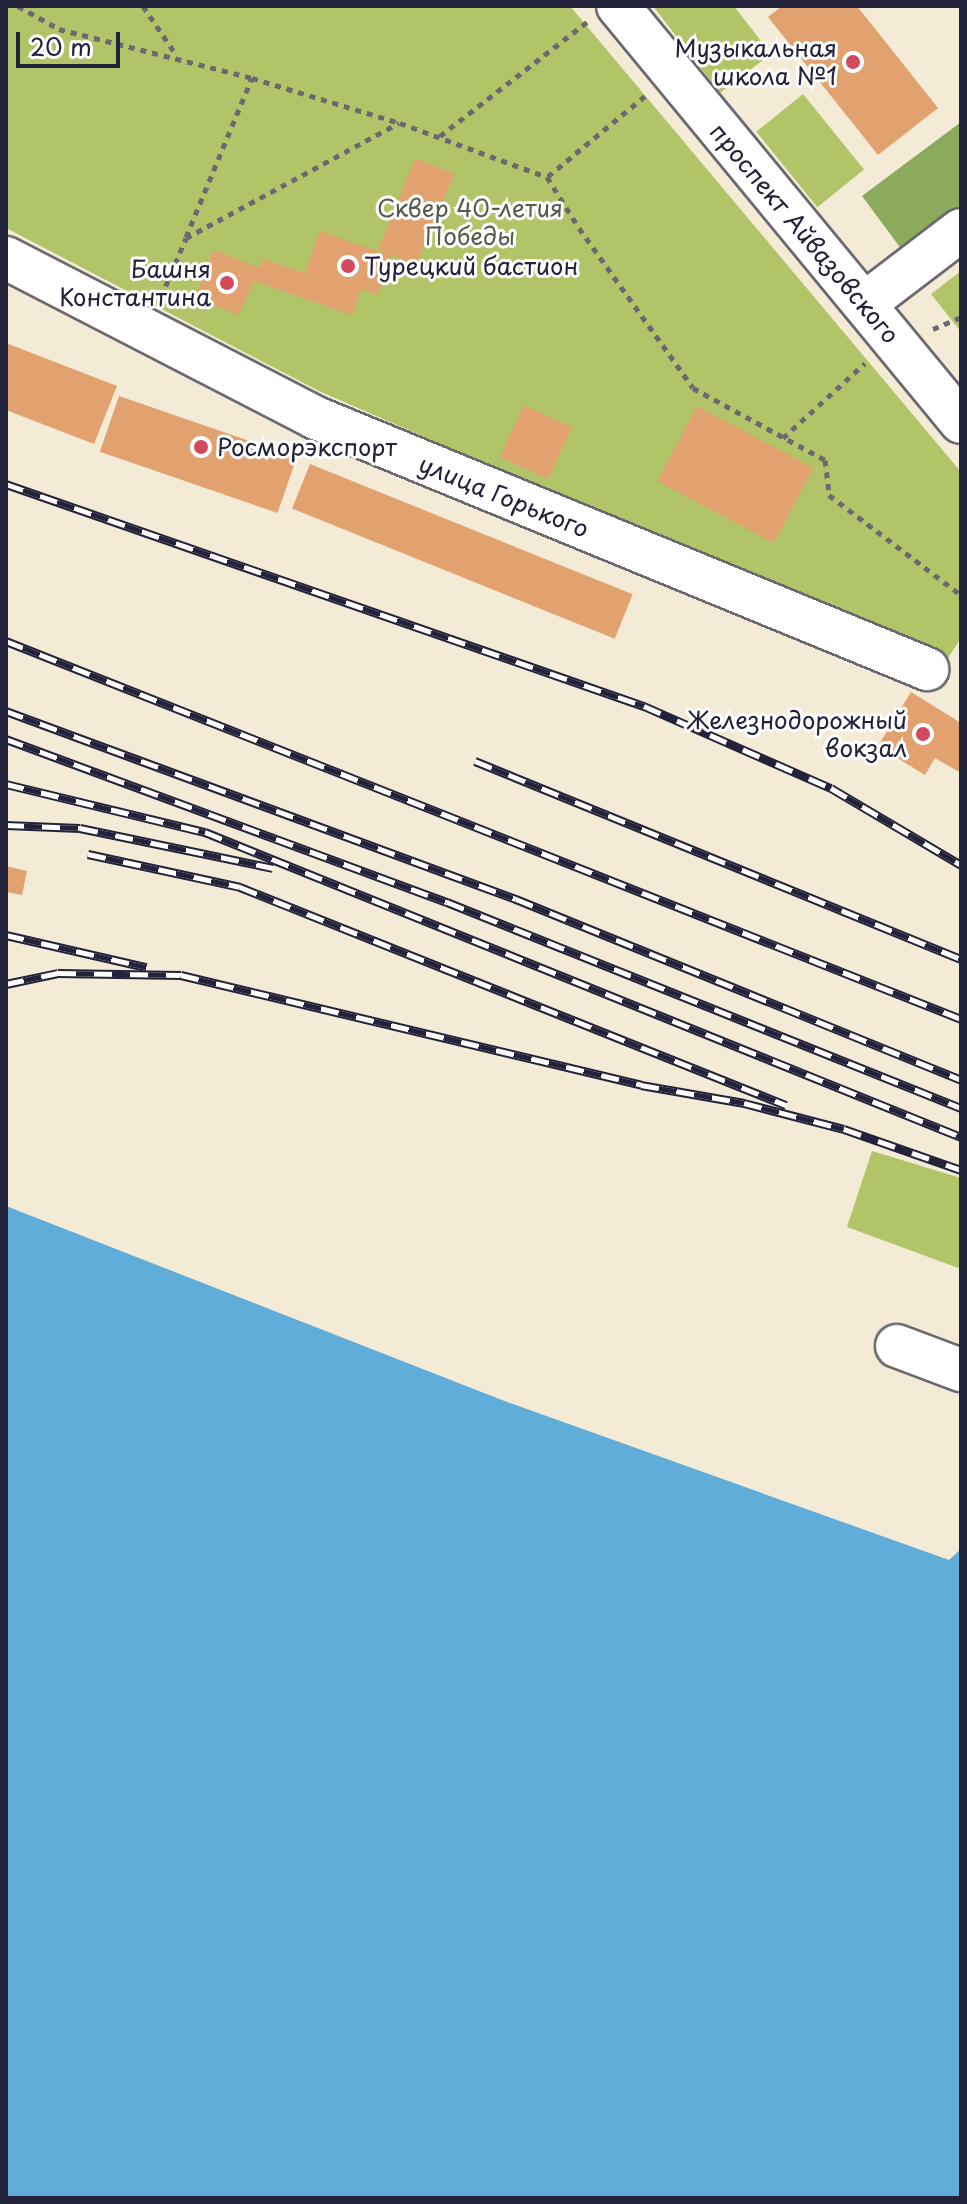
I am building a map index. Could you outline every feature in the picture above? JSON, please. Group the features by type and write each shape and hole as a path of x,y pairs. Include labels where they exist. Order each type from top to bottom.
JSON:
{"street":[{"name":"проспект Айвазовского","path":"607,11 673,73 961,422"},
{"path":"864,304 961,230"},
{"name":"улица Горького","path":"6,258 316,418 927,669"},
{"path":"897,1346 961,1370"}],"path":[{"path":"18,6 59,29 252,78 440,136 547,177 693,388 825,460 829,495 961,595"},
{"path":"143,6 178,57"},
{"path":"440,136 607,11"},
{"path":"547,177 673,73"},
{"path":"147,330 252,78"},
{"path":"186,238 400,123"},
{"path":"783,438 892,338"}],"green space":[{"name":"Сквер 40-летия Победы","path":"6,6 570,6 961,472 961,638 944,664 319,391 6,228"},
{"path":"653,6 734,6 771,54 720,93"},
{"path":"803,94 864,169 817,207 756,132"},
{"path":"961,122 961,206 902,250 862,196"},
{"path":"961,271 961,332 931,294"},
{"path":"872,1151 961,1178 961,1269 847,1227"}],"water":[{"path":"6,1206 507,1402 949,1560 961,1549 961,2198 6,2198"}],"building":[{"name":"Музыкальная школа №1","path":"782,6 857,6 938,108 878,155 768,17"},
{"path":"415,158 454,174 416,265 391,255 378,295 361,289 352,315 254,281 239,315 195,298 214,250 259,268 263,259 305,273 320,231 388,255 378,250"},
{"path":"6,343 117,386 94,444 6,410"},
{"path":"119,396 297,457 278,513 100,452"},
{"path":"524,405 572,427 548,479 500,457"},
{"path":"697,406 814,468 774,543 657,481"},
{"path":"310,464 633,594 615,639 292,509"},
{"name":"Железнодорожный вокзал","path":"911,692 961,723 961,773 935,758 925,775 878,746"},
{"path":"6,866 27,871 22,895 6,892"}],"railway":[{"path":"6,484 644,706 831,788 961,865"},
{"path":"6,641 961,1019"},
{"path":"6,711 516,899 961,1080"},
{"path":"6,739 447,902 961,1108"},
{"path":"475,761 961,959"},
{"path":"6,784 205,832 961,1137"},
{"path":"6,825 80,828 273,868"},
{"path":"88,854 240,887 786,1105"},
{"path":"6,935 146,967"},
{"path":"6,984 58,973 181,975 641,1085 744,1103 844,1129 961,1170"}],"place":[{"name":"Музыкальная школа №1","path":"853,62"},
{"name":"Турецкий бастион","path":"348,266"},
{"name":"Башня Константина","path":"227,283"},
{"name":"Росморэкспорт","path":"201,447"},
{"name":"Железнодорожный вокзал","path":"923,734"}]}
